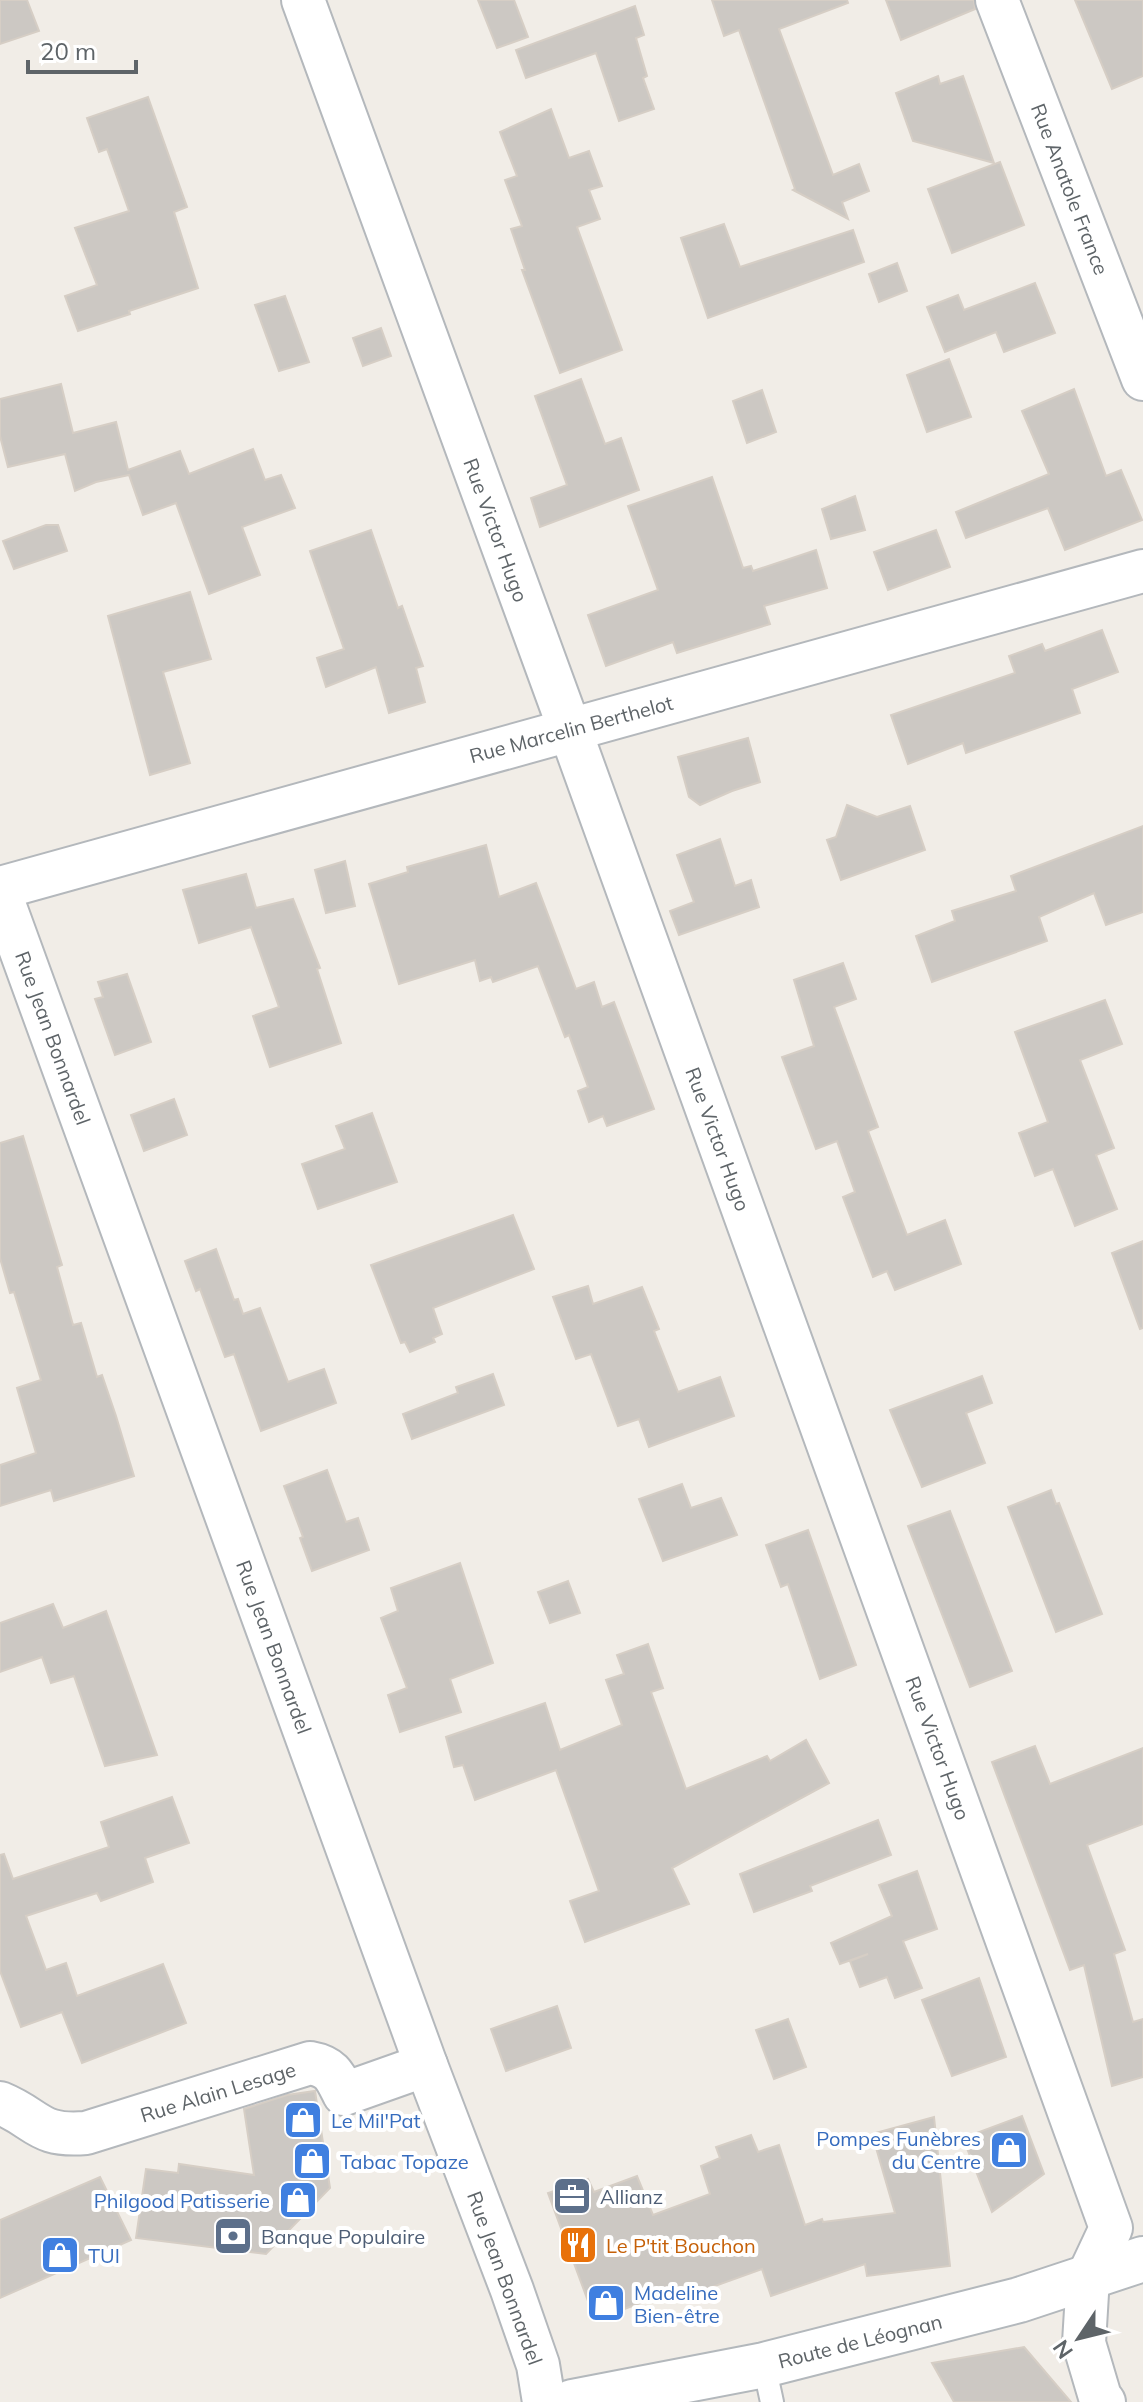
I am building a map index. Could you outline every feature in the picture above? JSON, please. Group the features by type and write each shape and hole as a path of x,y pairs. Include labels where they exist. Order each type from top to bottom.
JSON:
{"main road":[{"name":"Route de Léognan","path":"572,2402 768,2383 1143,2259"}],"street":[{"name":"Rue Victor Hugo","path":"303,0 1111,2228 1088,2277"},
{"name":"Rue Anatole France","path":"997,0 1143,379"},
{"name":"Rue Marcelin Berthelot","path":"0,890 1143,571"},
{"name":"Rue Jean Bonnardel","path":"0,890 426,2065 512,2290 538,2365 544,2402"},
{"name":"Rue Alain Lesage","path":"0,2103 45,2130 63,2135 86,2133 310,2063 323,2065 335,2076 344,2094 426,2065"},
{"path":"1088,2277 1084,2343 1104,2402"}],"building":[{"path":"0,0 27,0 39,31 0,44"},
{"path":"478,0 514,0 528,37 497,48"},
{"path":"712,0 847,0 848,3 779,29 833,175 859,164 869,191 842,202 848,219 793,190 739,30 724,36"},
{"path":"886,0 974,0 975,9 901,40"},
{"path":"1075,0 1143,0 1143,76 1112,89"},
{"path":"635,6 644,35 636,38 647,76 643,78 654,109 619,121 596,53 526,78 516,50"},
{"path":"938,76 940,84 963,76 994,163 913,141 896,93"},
{"path":"148,97 187,207 174,212 198,288 78,331 65,296 97,285 75,228 129,211 107,149 99,152 87,118"},
{"path":"551,109 569,158 589,151 602,186 589,190 600,219 577,227 622,350 560,373 522,270 525,270 511,229 522,226 505,180 517,176 500,132"},
{"path":"1000,162 1024,225 952,253 928,189"},
{"path":"724,224 740,267 853,230 864,262 708,318 681,238"},
{"path":"897,263 907,291 879,302 869,274"},
{"path":"1035,283 1055,333 1004,352 996,332 945,352 927,307 958,295 964,310"},
{"path":"285,296 309,362 279,371 255,305"},
{"path":"381,328 391,356 363,366 353,338"},
{"path":"949,359 971,417 927,432 907,375"},
{"path":"581,379 605,444 621,438 639,490 540,527 531,498 567,485 535,396"},
{"path":"61,384 73,433 116,422 128,470 180,451 189,474 253,449 265,480 281,475 295,508 242,527 260,575 209,594 176,503 143,515 129,475 96,482 75,491 65,454 8,467 0,436 0,399"},
{"path":"1074,389 1106,476 1121,470 1142,520 1065,550 1048,508 966,538 956,512 1049,474 1022,411"},
{"path":"762,390 776,432 747,443 733,401"},
{"path":"712,477 743,568 751,566 753,571 816,550 827,588 764,606 770,624 677,653 673,642 606,666 588,615 658,590 628,506"},
{"path":"855,496 865,530 831,539 822,509"},
{"path":"46,525 58,525 67,551 14,569 3,541"},
{"path":"371,530 398,608 402,606 423,666 416,668 425,702 389,713 376,667 326,687 317,658 344,649 310,551"},
{"path":"936,530 950,567 888,590 874,552"},
{"path":"190,592 211,659 163,672 190,763 150,775 108,616"},
{"path":"1102,630 1118,672 1072,689 1080,713 966,753 963,743 908,764 891,715 1015,673 1009,656 1042,644 1045,651"},
{"path":"748,738 760,782 700,805 689,797 678,757"},
{"path":"847,805 877,817 910,806 925,850 841,880 827,840 836,837"},
{"path":"1143,826 1143,912 1106,925 1094,893 1039,917 1047,941 932,982 916,936 955,921 952,911 1016,891 1011,876"},
{"path":"720,839 735,886 751,880 759,907 679,935 670,911 694,902 677,855"},
{"path":"486,845 499,897 536,883 576,989 594,982 602,1007 614,1002 654,1109 607,1126 603,1116 589,1122 578,1091 588,1087 538,966 493,982 491,977 480,981 475,960 399,984 369,884 408,872 407,867"},
{"path":"345,861 355,906 326,913 315,870"},
{"path":"246,874 256,908 293,899 320,968 317,969 341,1043 270,1067 253,1016 279,1007 251,927 199,943 183,890"},
{"path":"843,963 856,999 834,1007 878,1127 868,1131 907,1235 945,1220 961,1264 895,1290 887,1271 873,1277 843,1197 855,1192 837,1141 816,1149 782,1057 814,1046 794,980"},
{"path":"127,974 151,1042 115,1055 95,999 103,997 98,982"},
{"path":"1105,1000 1122,1044 1080,1060 1114,1148 1096,1155 1117,1209 1075,1226 1053,1169 1035,1176 1019,1133 1048,1122 1015,1032"},
{"path":"174,1099 187,1135 144,1151 131,1115"},
{"path":"372,1113 397,1182 318,1209 302,1164 345,1149 336,1126"},
{"path":"23,1136 62,1265 57,1267 73,1325 81,1323 97,1377 102,1375 134,1476 54,1501 51,1490 0,1506 0,1465 36,1453 17,1388 41,1380 14,1292 10,1293 0,1258 0,1143"},
{"path":"513,1215 534,1269 433,1308 442,1334 433,1338 435,1342 410,1352 405,1342 401,1343 371,1265"},
{"path":"1143,1241 1143,1328 1140,1329 1112,1253"},
{"path":"216,1249 234,1300 238,1299 243,1314 260,1308 288,1382 324,1369 336,1403 261,1431 234,1354 225,1357 200,1289 196,1291 185,1261"},
{"path":"588,1286 593,1304 642,1287 659,1329 654,1331 678,1392 720,1377 734,1416 649,1447 639,1419 618,1426 591,1354 576,1359 553,1297"},
{"path":"493,1374 504,1405 412,1439 403,1414 458,1393 456,1387"},
{"path":"982,1376 992,1403 966,1413 985,1463 922,1487 890,1410"},
{"path":"327,1470 346,1522 358,1518 369,1550 312,1571 284,1486"},
{"path":"682,1484 691,1508 721,1498 737,1535 663,1561 639,1499"},
{"path":"1051,1490 1056,1504 1059,1503 1102,1614 1056,1632 1008,1507"},
{"path":"950,1511 1012,1671 970,1687 908,1526"},
{"path":"808,1530 856,1665 820,1679 788,1584 781,1587 766,1545"},
{"path":"460,1563 493,1663 450,1679 461,1712 400,1732 388,1695 407,1688 381,1618 398,1611 391,1588"},
{"path":"568,1581 580,1613 550,1623 538,1592"},
{"path":"53,1604 63,1628 106,1611 157,1755 105,1766 74,1676 51,1683 42,1657 0,1672 0,1623"},
{"path":"648,1644 663,1688 651,1692 686,1789 767,1756 770,1761 806,1740 829,1783 672,1868 689,1904 585,1942 570,1901 599,1891 556,1770 475,1800 463,1765 454,1767 446,1737 545,1703 560,1750 622,1725 606,1680 624,1674 617,1655"},
{"path":"1035,1746 1050,1784 1143,1748 1143,1824 1087,1845 1125,1950 1114,1954 1133,2022 1143,2019 1143,2077 1112,2086 1084,1965 1070,1970 992,1762"},
{"path":"172,1797 189,1843 145,1858 153,1882 101,1901 97,1893 26,1916 46,1970 66,1963 77,1996 163,1964 186,2023 82,2063 62,2012 21,2027 0,1971 0,1855 4,1854 13,1879 109,1847 101,1822"},
{"path":"878,1820 891,1855 810,1886 812,1891 754,1912 740,1874"},
{"path":"917,1871 937,1929 903,1941 922,1988 895,1998 887,1977 860,1987 850,1961 868,1954 840,1964 831,1943 892,1916 879,1885"},
{"path":"979,1978 1006,2057 952,2076 922,2000"},
{"path":"557,2006 571,2048 506,2071 491,2029"},
{"path":"788,2019 806,2067 774,2079 756,2030"},
{"path":"315,2091 330,2188 266,2254 136,2238 146,2169 178,2173 179,2164 254,2175 244,2109 287,2095"},
{"path":"1022,2116 1044,2174 992,2212 963,2138"},
{"path":"934,2117 950,2266 867,2276 865,2264 771,2296 762,2269 690,2295 686,2286 595,2320 548,2193 588,2179 594,2192 637,2176 653,2215 710,2194 701,2166 720,2158 716,2147 751,2135 758,2152 779,2145 805,2225 822,2219 823,2222 895,2213 872,2134"},
{"path":"100,2177 131,2240 0,2298 0,2220"},
{"path":"1024,2347 1071,2402 954,2402 932,2363"}],"place":[{"name":"Le Mil'Pat","path":"303,2120"},
{"name":"Pompes Funèbres du Centre","path":"1009,2150"},
{"name":"Tabac Topaze","path":"312,2161"},
{"name":"Allianz","path":"572,2196"},
{"name":"Philgood Patisserie","path":"298,2200"},
{"name":"Banque Populaire","path":"233,2236"},
{"name":"Le P'tit Bouchon","path":"578,2245"},
{"name":"TUI","path":"60,2255"},
{"name":"Madeline Bien-être","path":"606,2303"}]}
